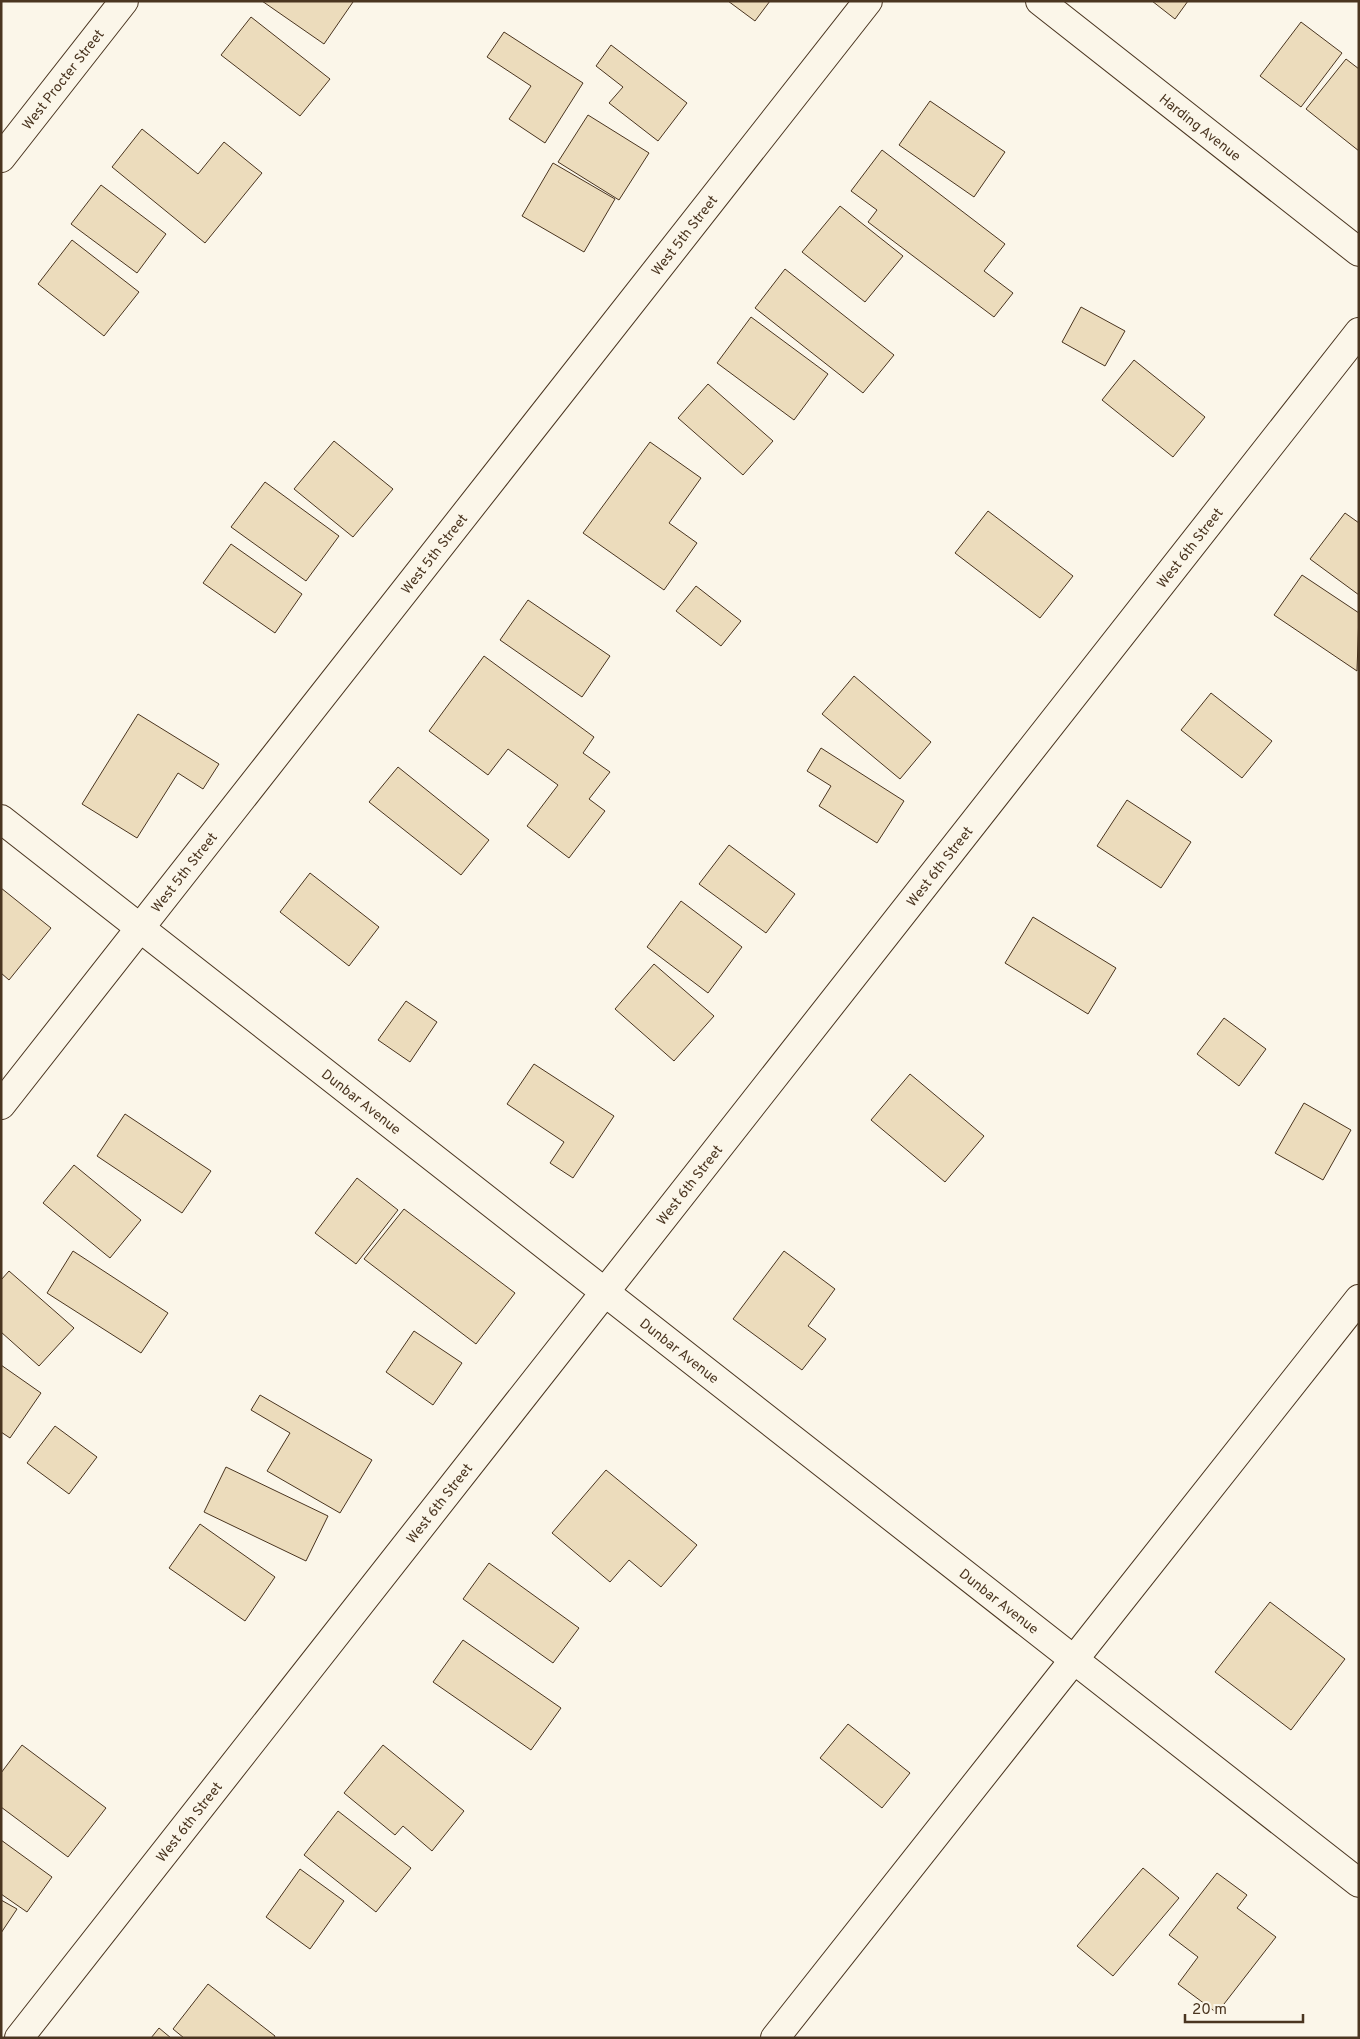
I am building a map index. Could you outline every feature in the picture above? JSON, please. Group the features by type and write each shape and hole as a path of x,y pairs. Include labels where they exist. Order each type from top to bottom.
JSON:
{"street":[{"name":"West Procter Street","path":"1,158 124,1"},
{"name":"West 5th Street","path":"1,1105 868,1"},
{"name":"Harding Avenue","path":"1040,1 1359,252"},
{"name":"West 6th Street","path":"19,2038 1359,332"},
{"name":"Dunbar Avenue","path":"1,819 1359,1883"},
{"path":"775,2038 1359,1299"}],"building":[{"path":"262,1 352,1 353,2 324,44"},
{"path":"728,1 770,1 755,21"},
{"path":"1152,1 1188,1 1175,19"},
{"path":"251,17 330,79 300,116 221,55"},
{"path":"1301,22 1342,53 1301,107 1260,76"},
{"path":"504,32 583,83 545,143 509,119 531,86 487,57"},
{"path":"611,45 687,103 658,141 609,103 623,87 596,66"},
{"path":"1346,59 1359,69 1359,151 1306,109"},
{"path":"930,101 1005,152 974,197 899,145"},
{"path":"588,115 649,153 619,200 558,162"},
{"path":"142,129 198,174 224,142 262,173 205,243 112,167"},
{"path":"882,150 1005,244 984,271 1013,293 994,317 868,222 877,210 851,191"},
{"path":"553,163 615,199 584,252 522,216"},
{"path":"101,185 166,234 137,273 71,224"},
{"path":"840,206 903,256 865,302 802,252"},
{"path":"72,240 139,292 104,336 38,284"},
{"path":"785,269 894,355 863,393 755,308"},
{"path":"1081,307 1125,331 1105,366 1062,342"},
{"path":"751,317 828,374 794,420 717,363"},
{"path":"1134,360 1205,417 1173,457 1102,400"},
{"path":"708,384 773,441 743,475 678,418"},
{"path":"334,441 393,489 353,537 294,489"},
{"path":"650,442 701,478 669,523 697,543 664,590 583,533"},
{"path":"265,482 339,536 306,581 231,527"},
{"path":"988,511 1073,576 1040,618 955,553"},
{"path":"1345,513 1359,523 1359,595 1310,559"},
{"path":"231,544 302,594 275,633 203,583"},
{"path":"1302,575 1359,613 1357,671 1274,615"},
{"path":"696,586 741,621 721,646 676,611"},
{"path":"528,600 610,656 582,697 500,640"},
{"path":"484,656 594,737 583,753 610,772 589,799 605,811 569,858 527,826 558,785 508,749 488,775 429,731"},
{"path":"854,676 931,742 900,779 822,714"},
{"path":"1211,693 1272,741 1242,778 1181,730"},
{"path":"138,714 219,764 203,789 178,773 137,838 82,804"},
{"path":"821,748 904,801 877,843 819,806 831,786 807,771"},
{"path":"398,767 489,840 461,875 369,802"},
{"path":"1127,800 1191,842 1161,888 1097,846"},
{"path":"729,845 795,894 766,933 699,884"},
{"path":"310,873 379,927 349,966 280,912"},
{"path":"1,888 51,928 9,980 1,973"},
{"path":"681,901 742,947 708,993 647,947"},
{"path":"1033,917 1116,968 1088,1014 1005,963"},
{"path":"654,964 714,1016 674,1061 615,1009"},
{"path":"406,1001 437,1022 410,1062 378,1040"},
{"path":"1224,1018 1266,1049 1239,1086 1197,1054"},
{"path":"534,1064 614,1116 573,1178 550,1163 564,1142 507,1104"},
{"path":"910,1074 984,1136 945,1182 871,1120"},
{"path":"1304,1103 1351,1130 1323,1180 1275,1153"},
{"path":"125,1114 211,1171 182,1213 97,1156"},
{"path":"74,1165 141,1220 110,1258 43,1203"},
{"path":"357,1178 398,1210 356,1264 315,1233"},
{"path":"404,1209 515,1293 476,1344 364,1259"},
{"path":"73,1251 168,1313 141,1353 47,1293"},
{"path":"784,1251 835,1289 808,1326 826,1339 802,1370 733,1319"},
{"path":"9,1271 74,1328 39,1366 1,1332 1,1280"},
{"path":"414,1331 462,1363 433,1405 386,1372"},
{"path":"1,1365 41,1393 10,1438 1,1432"},
{"path":"260,1395 372,1460 340,1513 267,1471 290,1433 251,1410"},
{"path":"55,1426 97,1457 69,1494 27,1463"},
{"path":"226,1467 328,1516 306,1561 204,1512"},
{"path":"606,1470 697,1545 661,1587 629,1560 610,1582 552,1533"},
{"path":"200,1524 275,1577 245,1621 169,1568"},
{"path":"489,1563 579,1628 553,1663 463,1599"},
{"path":"1270,1602 1345,1659 1291,1730 1215,1672"},
{"path":"463,1640 561,1708 531,1750 433,1682"},
{"path":"848,1724 910,1773 882,1808 820,1758"},
{"path":"22,1745 106,1808 68,1857 1,1807 1,1773"},
{"path":"383,1745 464,1811 432,1851 403,1826 395,1835 344,1793"},
{"path":"338,1811 411,1868 376,1912 304,1855"},
{"path":"1,1840 52,1877 27,1912 1,1894"},
{"path":"1143,1868 1179,1898 1113,1976 1077,1946"},
{"path":"300,1869 344,1901 310,1949 266,1917"},
{"path":"1217,1873 1247,1895 1237,1908 1276,1937 1217,2013 1178,1984 1198,1957 1169,1935"},
{"path":"1,1900 17,1909 1,1933"},
{"path":"208,1984 275,2036 274,2038 184,2038 173,2029"},
{"path":"159,2028 171,2038 151,2038"}]}
